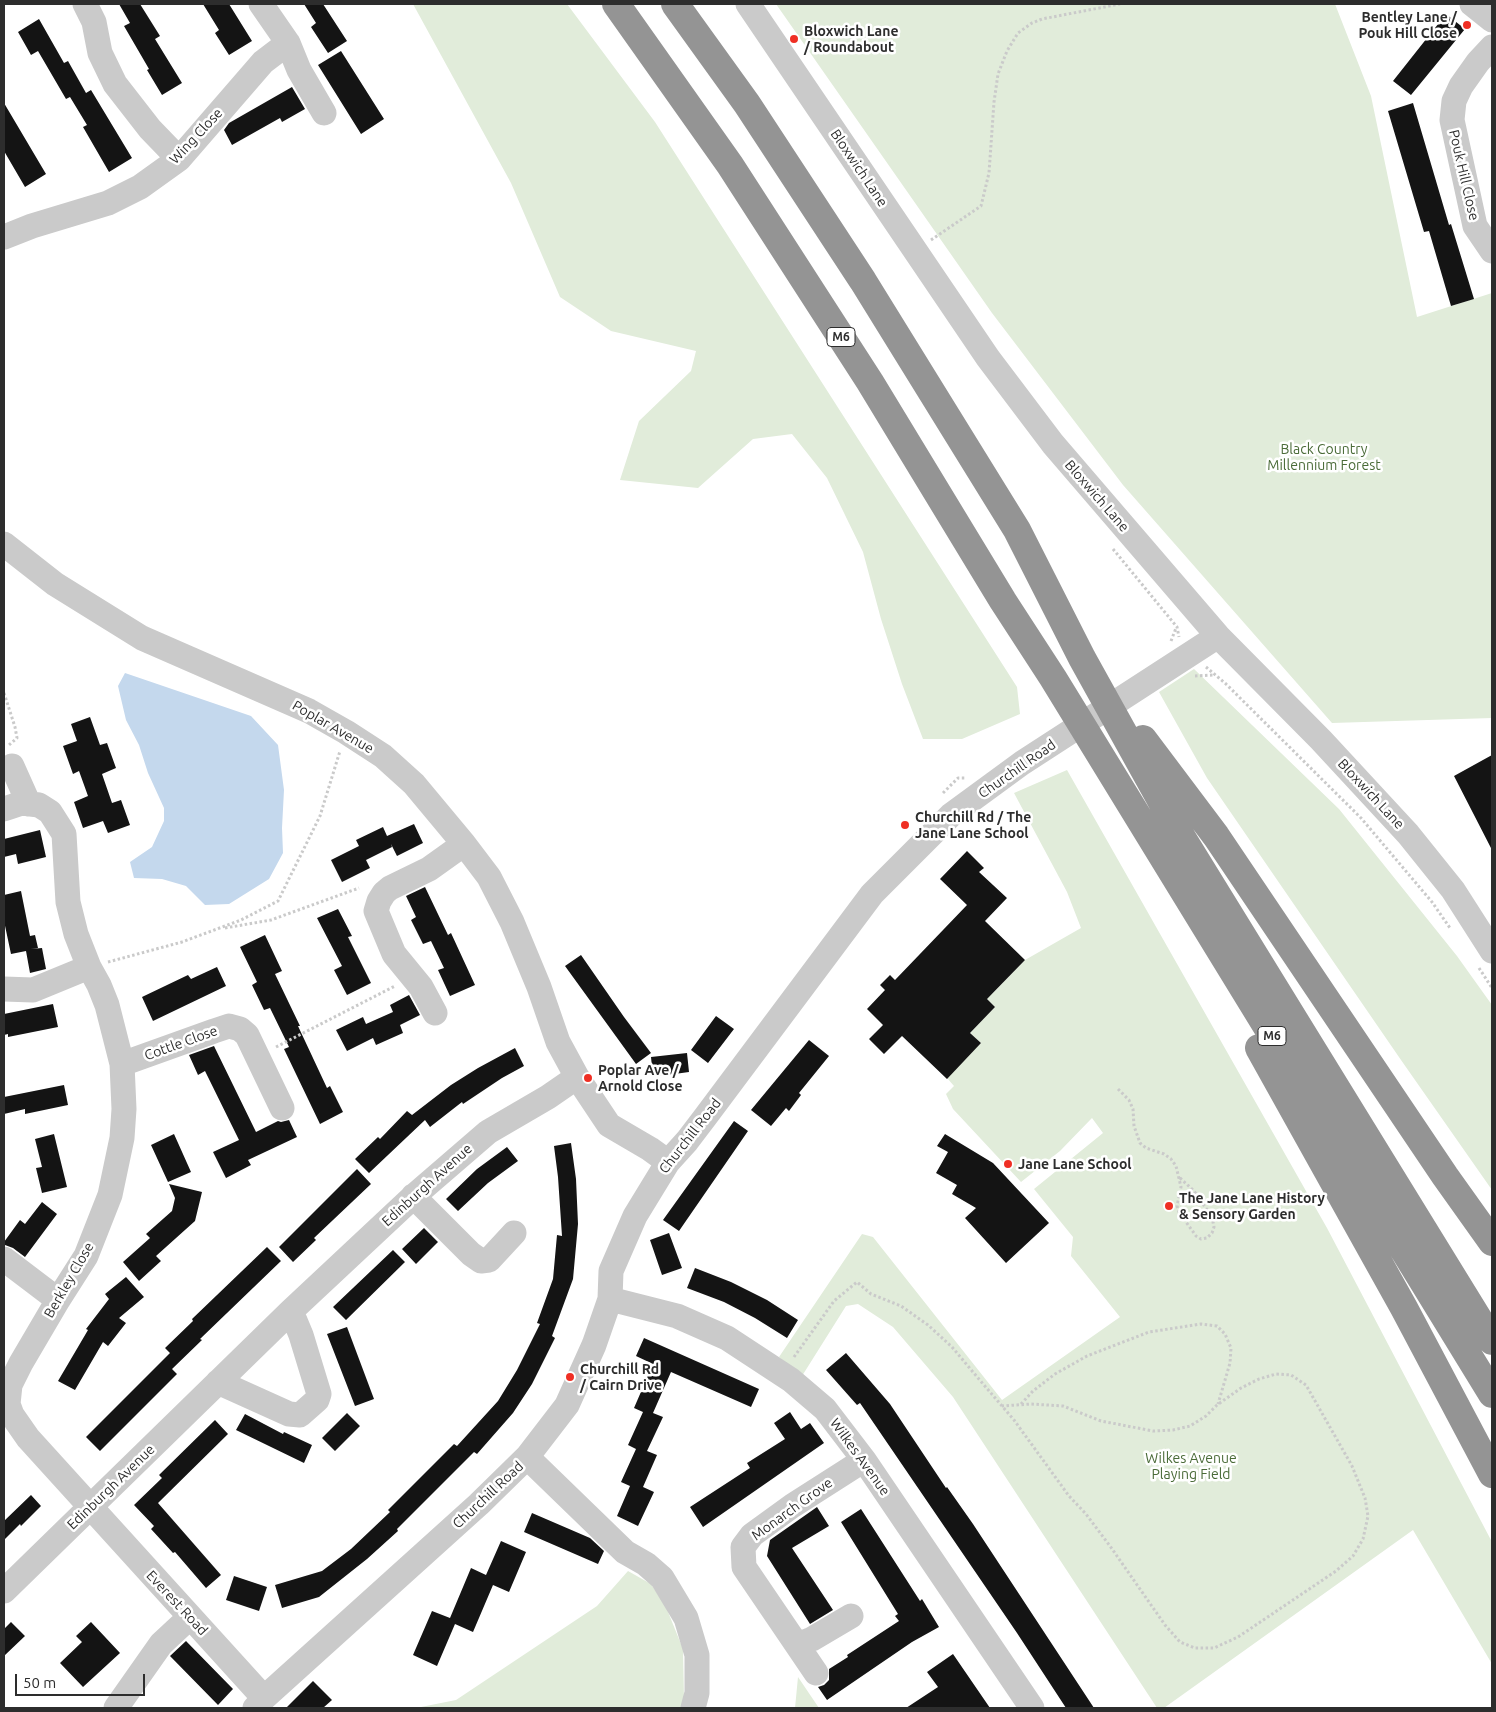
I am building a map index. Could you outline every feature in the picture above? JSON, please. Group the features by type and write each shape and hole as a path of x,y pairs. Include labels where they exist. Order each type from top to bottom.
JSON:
{"highway":[{"name":"M6","path":"616,4 730,165 870,382 1492,1394"},
{"name":"M6","path":"675,4 747,104 863,281 1017,530 1082,658 1178,832 1492,1341"},
{"path":"1082,658 1216,836 1439,1168 1492,1242"},
{"path":"1053,678 1404,1308 1492,1474"}],"street":[{"path":"85,4 94,22 100,53 116,84 150,130 179,159"},
{"path":"261,4 288,43 299,70 324,113"},
{"name":"Bloxwich Lane","path":"748,4 988,358 1052,444 1218,636 1322,740 1408,834 1453,890 1483,956"},
{"path":"1472,4 1492,20"},
{"name":"Wing Close","path":"4,236 108,203 140,187 179,159 263,62 288,43"},
{"name":"Pouk Hill Close","path":"1492,47 1478,62 1461,86 1454,101 1452,120 1475,226 1492,251"},
{"name":"Poplar Avenue","path":"4,544 55,584 142,638 309,711 383,756 414,784 489,876 512,922 539,986 558,1042 577,1077 609,1125 668,1162"},
{"name":"Churchill Road","path":"259,1703 479,1504 527,1457 566,1405 594,1344 610,1299 611,1271 631,1223 668,1162 687,1141 872,894 951,815 1022,763 1184,666 1218,636"},
{"path":"8,757 29,804"},
{"path":"4,809 22,803 29,804"},
{"name":"Berkley Close","path":"29,804 39,805 50,812 64,834 68,902 76,934 89,968 99,985 107,1005 122,1064 124,1109 122,1138 110,1195 86,1256 58,1300 10,1384 8,1404 12,1415 28,1438 90,1508"},
{"path":"435,1013 421,987 394,954 380,925 376,911 379,901 390,888 429,869 464,844"},
{"path":"4,990 33,990 89,968"},
{"name":"Cottle Close","path":"122,1064 229,1026 240,1029 248,1035 282,1108"},
{"name":"Edinburgh Avenue","path":"4,1591 290,1311 413,1196 488,1132 548,1097 577,1077"},
{"path":"413,1196 471,1254 481,1261 489,1260 514,1233"},
{"path":"4,1259 58,1300"},
{"name":"Wilkes Avenue","path":"610,1299 677,1316 727,1338 782,1374 825,1409 864,1460 1032,1708"},
{"path":"218,1382 290,1414 300,1416 317,1400 319,1394 301,1335 290,1311"},
{"path":"527,1457 625,1552 646,1564 662,1578 686,1618 697,1655 697,1693 693,1708"},
{"name":"Monarch Grove","path":"816,1673 744,1567 743,1547 752,1535 792,1506 864,1460"},
{"name":"Everest Road","path":"90,1508 190,1617 259,1703"},
{"path":"797,1645 812,1639 851,1616"},
{"path":"116,1708 161,1644 190,1617"}],"path":[{"path":"930,241 981,206 989,173 998,74 1007,51 1018,33 1032,23 1042,19 1120,4"},
{"path":"1177,627 1184,666"},
{"path":"1184,666 1215,675 1361,818 1432,902 1453,932"},
{"path":"1184,666 1215,675"},
{"path":"4,693 17,738 8,757"},
{"path":"89,968 182,942 241,920 278,901 320,816 346,732"},
{"path":"217,929 271,920 359,888"},
{"path":"1483,956 1492,988"},
{"path":"258,1057 413,977"},
{"path":"1118,1089 1133,1109 1134,1126 1140,1143 1146,1148 1164,1154 1176,1166 1180,1187 1177,1206 1179,1212 1196,1236 1201,1239 1207,1238 1212,1233 1214,1227 1212,1217 1194,1191 1179,1177"},
{"path":"782,1374 834,1301 857,1282 871,1294 901,1306 928,1325 952,1347 1002,1406 1014,1420 1069,1496 1086,1514 1110,1546 1165,1625 1180,1642 1195,1648 1214,1648 1238,1637 1336,1571 1353,1556 1363,1539 1368,1516 1365,1498 1352,1466 1306,1385 1291,1376 1276,1374 1259,1379 1217,1405 1206,1416 1190,1426 1173,1430 1153,1431 1101,1421 1064,1406 1021,1404 1002,1406"},
{"path":"1021,1404 1033,1390 1055,1374 1087,1356 1150,1332 1201,1324 1217,1326 1225,1334 1230,1348 1230,1363 1217,1405"}],"green space":[{"path":"413,4 567,4 655,122 1017,687 1020,714 962,739 923,739 902,684 881,619 863,552 827,478 792,434 753,439 698,488 620,480 639,421 691,371 696,351 611,331 560,297 511,183"},
{"name":"Black Country Millennium Forest","path":"776,4 1335,4 1371,96 1417,317 1492,293 1492,718 1332,723 1123,485 992,313"},
{"path":"1194,669 1339,809 1457,956 1492,1005 1492,1190 1207,778 1159,692"},
{"name":"Wilkes Avenue Playing Field","path":"1067,770 1327,1228 1492,1542 1492,1664 1413,1530 1164,1708 1157,1708 953,1397 893,1327 858,1304 846,1306 802,1376 779,1357 862,1234 873,1237 1002,1400 1120,1317 1071,1256 1073,1237 1034,1189 1103,1133 1092,1118 1060,1151 1021,1182 953,1109 946,1094 954,1086 947,1078 981,1043 970,1033 995,1007 981,993 992,994 1025,960 1081,928 1067,892 1014,793"},
{"path":"628,1571 651,1584 666,1607 683,1649 684,1698 681,1708 416,1708 456,1700 597,1606"},
{"path":"798,1677 819,1708 795,1708"}],"water":[{"path":"125,673 251,716 278,745 284,790 283,853 269,879 229,904 205,905 186,886 162,879 134,878 130,862 152,847 164,821 164,808 148,773 139,745 126,720 118,686"}],"building":[{"path":"119,4 140,4 160,36 155,39 182,83 162,95 124,26 130,23"},
{"path":"203,4 229,4 252,41 229,55 215,33 219,30"},
{"path":"304,4 323,4 347,41 328,53 311,27 316,23"},
{"path":"1446,14 1465,29 1411,95 1393,81"},
{"path":"39,19 64,63 68,61 86,93 91,90 132,158 109,172 83,127 87,125 70,97 66,99 38,51 31,55 18,32"},
{"path":"341,51 384,119 361,134 318,65"},
{"path":"292,87 305,109 282,122 280,118 232,145 224,130 229,123"},
{"path":"4,103 46,174 25,187 4,151"},
{"path":"1413,103 1449,225 1451,224 1474,299 1451,306 1429,231 1424,232 1388,111"},
{"path":"90,717 100,745 107,743 116,768 102,774 112,803 121,800 130,825 108,833 103,821 83,828 74,802 88,796 79,771 73,774 63,746 77,741 71,724"},
{"path":"1492,755 1492,850 1454,776"},
{"path":"414,824 423,843 397,856 391,844 392,847 366,860 370,868 342,882 331,860 359,846 356,840 383,827 387,836"},
{"path":"40,830 46,857 18,864 16,854 4,857 4,839"},
{"path":"967,851 984,868 979,872 1007,898 985,921 1025,960 987,999 995,1007 970,1033 981,1043 947,1079 902,1036 884,1054 869,1039 883,1025 867,1009 885,990 880,985 890,975 895,980 967,905 940,879"},
{"path":"425,887 448,935 451,933 475,985 450,996 438,970 444,968 431,941 423,944 411,920 416,917 406,896"},
{"path":"21,891 30,936 35,935 38,948 31,949 42,948 46,969 30,973 26,951 11,954 4,921 4,895"},
{"path":"338,909 352,936 348,937 371,983 347,995 334,970 342,966 317,918"},
{"path":"265,935 282,971 275,974 327,1088 330,1086 343,1112 320,1124 284,1049 289,1047 270,1008 264,1010 252,985 257,982 240,947"},
{"path":"581,955 651,1053 636,1064 565,966"},
{"path":"217,967 226,986 153,1021 142,997 188,975 191,979"},
{"path":"409,995 420,1015 400,1025 403,1033 376,1045 373,1038 347,1051 336,1030 363,1017 366,1024 393,1012 390,1005"},
{"path":"53,1004 58,1027 8,1037 8,1034 4,1035 4,1014"},
{"path":"716,1016 734,1029 708,1063 691,1050"},
{"path":"809,1040 829,1056 799,1093 801,1095 789,1111 786,1108 771,1126 751,1110"},
{"path":"214,1046 256,1132 278,1121 289,1120 297,1137 248,1160 251,1165 226,1178 213,1152 239,1140 205,1071 198,1075 189,1055"},
{"path":"515,1048 524,1066 463,1104 462,1102 430,1127 425,1120 369,1173 355,1159 378,1137 380,1139 407,1111 412,1115 451,1085"},
{"path":"687,1053 689,1072 653,1077 651,1057"},
{"path":"64,1085 68,1105 25,1114 25,1109 4,1114 4,1097"},
{"path":"734,1121 748,1131 679,1231 663,1220"},
{"path":"54,1134 67,1187 42,1193 36,1168 42,1167 35,1139"},
{"path":"174,1134 191,1172 168,1182 151,1145"},
{"path":"945,1134 993,1163 1049,1223 1006,1263 965,1218 976,1208 952,1194 957,1185 936,1173 948,1152 937,1146"},
{"path":"571,1143 576,1179 578,1224 573,1279 552,1336 555,1338 532,1384 513,1413 477,1454 474,1452 397,1529 398,1531 367,1559 319,1597 282,1608 275,1585 322,1571 351,1549 390,1512 388,1510 454,1444 457,1446 498,1401 517,1370 540,1324 537,1323 553,1279 557,1235 562,1236 554,1146"},
{"path":"507,1147 518,1161 488,1183 458,1211 446,1199 477,1169"},
{"path":"357,1169 371,1184 314,1238 316,1240 293,1262 279,1247"},
{"path":"169,1184 202,1192 195,1221 156,1256 161,1261 139,1281 123,1262 150,1238 146,1234 172,1211 175,1198"},
{"path":"42,1202 57,1214 25,1257 13,1248 5,1245 4,1242 20,1220 25,1224"},
{"path":"424,1228 438,1242 416,1264 402,1249"},
{"path":"669,1233 682,1268 662,1275 650,1240"},
{"path":"267,1247 281,1261 200,1339 202,1340 172,1369 177,1374 100,1451 86,1437 170,1353 165,1348 193,1321 192,1319"},
{"path":"393,1250 405,1262 346,1320 333,1307"},
{"path":"695,1268 731,1282 767,1300 798,1320 787,1338 724,1302 687,1288"},
{"path":"126,1277 144,1297 119,1318 126,1323 108,1346 103,1342 75,1390 58,1381 88,1330 86,1329 109,1299 105,1294"},
{"path":"347,1327 374,1399 355,1406 327,1334"},
{"path":"644,1338 759,1389 751,1407 671,1372 653,1413 663,1417 647,1451 657,1455 643,1487 654,1492 638,1526 617,1516 630,1486 621,1482 636,1449 628,1445 643,1412 634,1408 653,1364 636,1356"},
{"path":"846,1353 890,1404 946,1488 973,1524 1094,1708 1066,1708 860,1403 857,1405 826,1370"},
{"path":"790,1412 801,1429 810,1423 824,1443 703,1527 690,1507 750,1468 747,1463 785,1439 774,1423"},
{"path":"347,1413 360,1426 335,1451 322,1438"},
{"path":"245,1414 283,1434 284,1432 312,1445 304,1463 236,1430"},
{"path":"215,1420 228,1434 158,1503 221,1575 206,1588 175,1552 173,1553 151,1529 154,1526 134,1505 162,1478 159,1475"},
{"path":"31,1495 41,1506 4,1540 4,1521"},
{"path":"817,1507 829,1526 792,1548 833,1610 810,1624 767,1556 770,1540"},
{"path":"861,1509 920,1601 922,1599 939,1627 912,1642 827,1700 818,1687 824,1685 829,1680 829,1669 899,1621 895,1616 898,1614 841,1522"},
{"path":"532,1513 590,1538 604,1551 598,1564 524,1532"},
{"path":"501,1541 526,1552 509,1592 493,1585 473,1632 455,1624 437,1666 413,1655 432,1611 450,1618 471,1568 486,1575"},
{"path":"234,1576 267,1587 259,1611 226,1600"},
{"path":"11,1622 25,1636 4,1656 4,1629"},
{"path":"91,1622 120,1653 83,1687 60,1663 82,1642 76,1636"},
{"path":"186,1641 233,1689 218,1705 170,1656"},
{"path":"953,1654 990,1708 906,1708 938,1687 927,1672"},
{"path":"313,1681 332,1700 323,1708 286,1708"}],"place":[{"name":"Bentley Lane / Pouk Hill Close","path":"1467,25"},
{"name":"Bloxwich Lane / Roundabout","path":"794,39"},
{"name":"Churchill Rd / The Jane Lane School","path":"905,825"},
{"name":"Poplar Ave / Arnold Close","path":"588,1078"},
{"name":"Jane Lane School","path":"1008,1164"},
{"name":"The Jane Lane History & Sensory Garden","path":"1169,1206"},
{"name":"Churchill Rd / Cairn Drive","path":"570,1377"}]}
